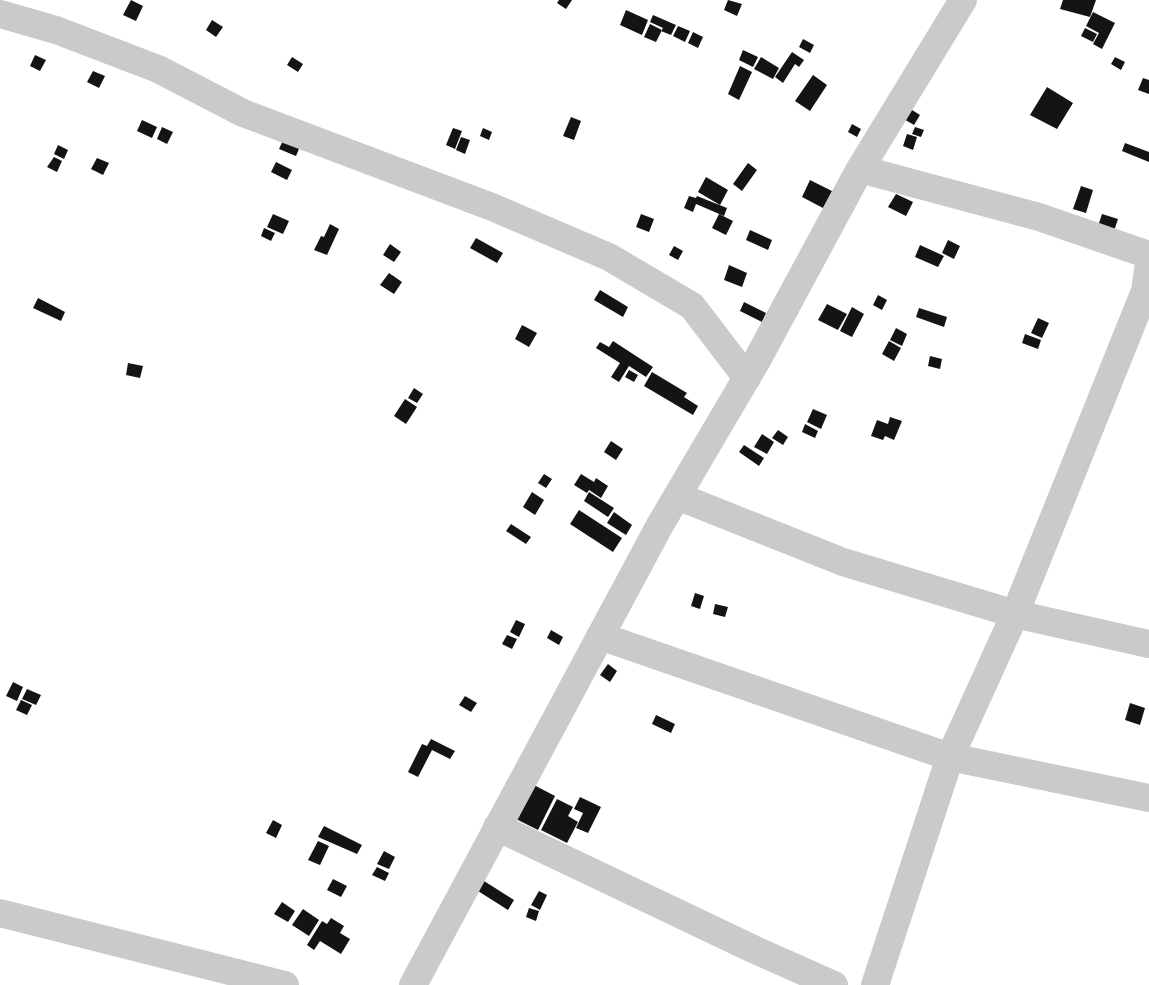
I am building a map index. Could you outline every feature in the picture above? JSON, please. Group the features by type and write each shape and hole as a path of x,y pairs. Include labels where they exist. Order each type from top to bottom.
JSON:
{"street":[{"path":"413,985 677,496 746,378 860,169 963,0"},
{"path":"0,14 56,30 158,69 243,113 492,207 609,257 692,306 746,378"},
{"path":"860,169 1039,217 1149,255"},
{"path":"875,985 950,757 1015,614 1145,291 1149,262"},
{"path":"677,496 843,562 1015,614 1149,644"},
{"path":"600,636 950,757 1149,798"},
{"path":"497,827 753,949 834,985"},
{"path":"0,913 285,985"}],"building":[{"path":"131,0 143,6 136,21 123,15"},
{"path":"559,0 572,0 566,9 557,3"},
{"path":"728,0 742,4 737,16 724,10"},
{"path":"1063,0 1096,0 1090,17 1060,9"},
{"path":"626,10 648,20 642,35 620,25"},
{"path":"1093,12 1115,23 1102,49 1093,44 1099,33 1086,26"},
{"path":"653,15 676,25 671,35 661,31 663,28 650,22"},
{"path":"212,20 223,27 216,37 206,30"},
{"path":"650,24 662,30 656,42 644,37"},
{"path":"678,26 690,31 685,42 673,36"},
{"path":"1085,28 1097,34 1093,42 1081,36"},
{"path":"693,32 703,37 698,48 688,43"},
{"path":"803,39 814,45 810,53 799,47"},
{"path":"743,50 758,57 753,67 739,60"},
{"path":"792,52 804,60 799,67 795,64 783,83 775,77"},
{"path":"35,55 46,60 40,71 30,66"},
{"path":"292,57 303,64 298,72 287,65"},
{"path":"761,57 779,68 773,79 754,69"},
{"path":"1115,57 1125,62 1121,70 1111,64"},
{"path":"740,66 752,72 739,100 728,94"},
{"path":"93,71 105,76 99,88 87,82"},
{"path":"813,75 827,85 810,111 795,101"},
{"path":"1143,78 1149,80 1149,94 1138,90"},
{"path":"1047,87 1073,103 1057,129 1030,115"},
{"path":"904,105 920,115 914,125 902,118"},
{"path":"571,117 581,121 574,140 563,136"},
{"path":"142,120 157,127 152,138 137,131"},
{"path":"852,124 861,129 857,137 848,132"},
{"path":"162,127 173,132 167,144 157,139"},
{"path":"915,127 924,130 921,137 912,134"},
{"path":"453,128 462,131 455,149 446,145"},
{"path":"483,128 492,132 489,140 480,136"},
{"path":"907,134 917,137 913,150 903,146"},
{"path":"285,136 301,144 296,156 279,149"},
{"path":"461,137 470,140 465,154 456,150"},
{"path":"1125,143 1149,152 1149,162 1122,151"},
{"path":"58,145 68,150 64,159 54,154"},
{"path":"54,157 62,161 57,172 47,167"},
{"path":"97,158 109,163 103,175 91,169"},
{"path":"276,162 292,170 287,180 271,172"},
{"path":"748,163 757,170 742,191 733,184"},
{"path":"706,177 728,190 720,205 698,192"},
{"path":"810,180 832,191 823,208 802,197"},
{"path":"1081,186 1093,190 1086,213 1073,209"},
{"path":"896,194 913,202 906,216 888,207"},
{"path":"689,196 696,198 697,196 727,208 724,216 696,204 693,212 684,208"},
{"path":"273,214 289,221 283,234 267,227"},
{"path":"641,214 654,219 649,232 636,227"},
{"path":"719,214 733,221 726,235 712,228"},
{"path":"1102,214 1118,219 1114,231 1098,226"},
{"path":"330,224 339,229 327,255 314,250 321,236 324,237"},
{"path":"264,228 275,233 271,241 261,236"},
{"path":"750,230 772,240 768,250 746,240"},
{"path":"476,238 503,253 497,263 470,248"},
{"path":"948,240 960,246 954,259 942,253"},
{"path":"390,244 401,252 394,262 383,255"},
{"path":"920,245 944,256 938,267 915,257"},
{"path":"674,246 683,251 678,260 669,255"},
{"path":"729,265 747,273 742,287 724,280"},
{"path":"389,273 402,282 394,294 380,285"},
{"path":"600,290 628,307 623,317 594,300"},
{"path":"878,295 887,300 882,310 873,305"},
{"path":"38,298 65,312 61,321 33,308"},
{"path":"744,302 766,313 762,322 740,311"},
{"path":"827,304 847,314 838,330 818,320"},
{"path":"852,307 864,314 852,337 840,331"},
{"path":"919,308 947,317 944,327 916,317"},
{"path":"1038,318 1049,323 1042,338 1031,333"},
{"path":"522,325 537,333 529,347 515,339"},
{"path":"896,328 907,334 902,346 890,340"},
{"path":"1025,334 1041,340 1038,349 1022,343"},
{"path":"613,341 653,367 646,377 629,366 619,382 611,377 620,363 596,348 600,342 609,347"},
{"path":"889,341 901,348 894,361 882,354"},
{"path":"930,356 942,359 940,369 928,366"},
{"path":"128,363 143,366 140,378 126,375"},
{"path":"629,370 638,375 634,382 625,377"},
{"path":"652,372 687,393 684,397 698,406 693,415 644,386"},
{"path":"414,388 423,394 417,403 408,398"},
{"path":"405,399 417,407 406,424 394,416"},
{"path":"813,409 827,415 821,429 807,422"},
{"path":"890,417 902,421 894,440 885,436 883,440 871,436 877,420 888,424"},
{"path":"805,424 818,431 815,438 802,432"},
{"path":"778,430 788,437 783,445 772,438"},
{"path":"762,434 774,442 767,454 754,447"},
{"path":"611,441 623,449 616,460 604,452"},
{"path":"744,445 764,458 759,466 739,452"},
{"path":"544,474 552,479 546,488 538,483"},
{"path":"581,474 594,482 596,478 608,486 601,498 589,490 587,493 574,485"},
{"path":"532,492 544,500 535,515 523,507"},
{"path":"589,492 614,508 608,517 584,501"},
{"path":"579,510 622,538 613,552 570,524"},
{"path":"614,512 632,525 626,535 607,523"},
{"path":"511,524 531,537 526,544 506,531"},
{"path":"695,593 704,596 700,609 691,606"},
{"path":"715,604 728,607 725,617 713,614"},
{"path":"516,620 525,624 519,637 510,632"},
{"path":"551,630 563,637 559,645 547,638"},
{"path":"507,635 517,639 512,649 502,644"},
{"path":"608,664 617,671 610,682 600,675"},
{"path":"13,682 23,687 17,701 6,696"},
{"path":"27,689 41,695 36,705 22,699"},
{"path":"465,696 477,703 471,712 459,705"},
{"path":"21,700 32,705 27,715 16,710"},
{"path":"1130,703 1145,708 1140,725 1125,720"},
{"path":"656,715 675,724 671,733 652,724"},
{"path":"431,739 455,751 450,759 432,750 418,777 408,772 422,744 427,746"},
{"path":"532,784 555,796 538,830 514,818"},
{"path":"580,797 601,807 588,833 576,828 583,813 574,809"},
{"path":"557,799 573,807 568,816 578,822 567,843 541,830"},
{"path":"273,820 282,825 276,838 266,833"},
{"path":"324,826 362,845 357,854 318,837"},
{"path":"318,841 329,846 320,865 308,860"},
{"path":"384,851 395,857 389,869 377,864"},
{"path":"377,867 389,873 385,881 372,875"},
{"path":"333,879 347,886 341,897 327,890"},
{"path":"484,881 514,900 508,910 478,891"},
{"path":"539,891 547,895 540,910 531,905"},
{"path":"282,902 295,911 288,922 274,914"},
{"path":"529,908 539,911 536,921 526,917"},
{"path":"303,909 319,920 309,936 292,925"},
{"path":"331,918 344,926 340,933 350,939 341,954 320,941 314,950 307,945 322,921 327,924"}]}
